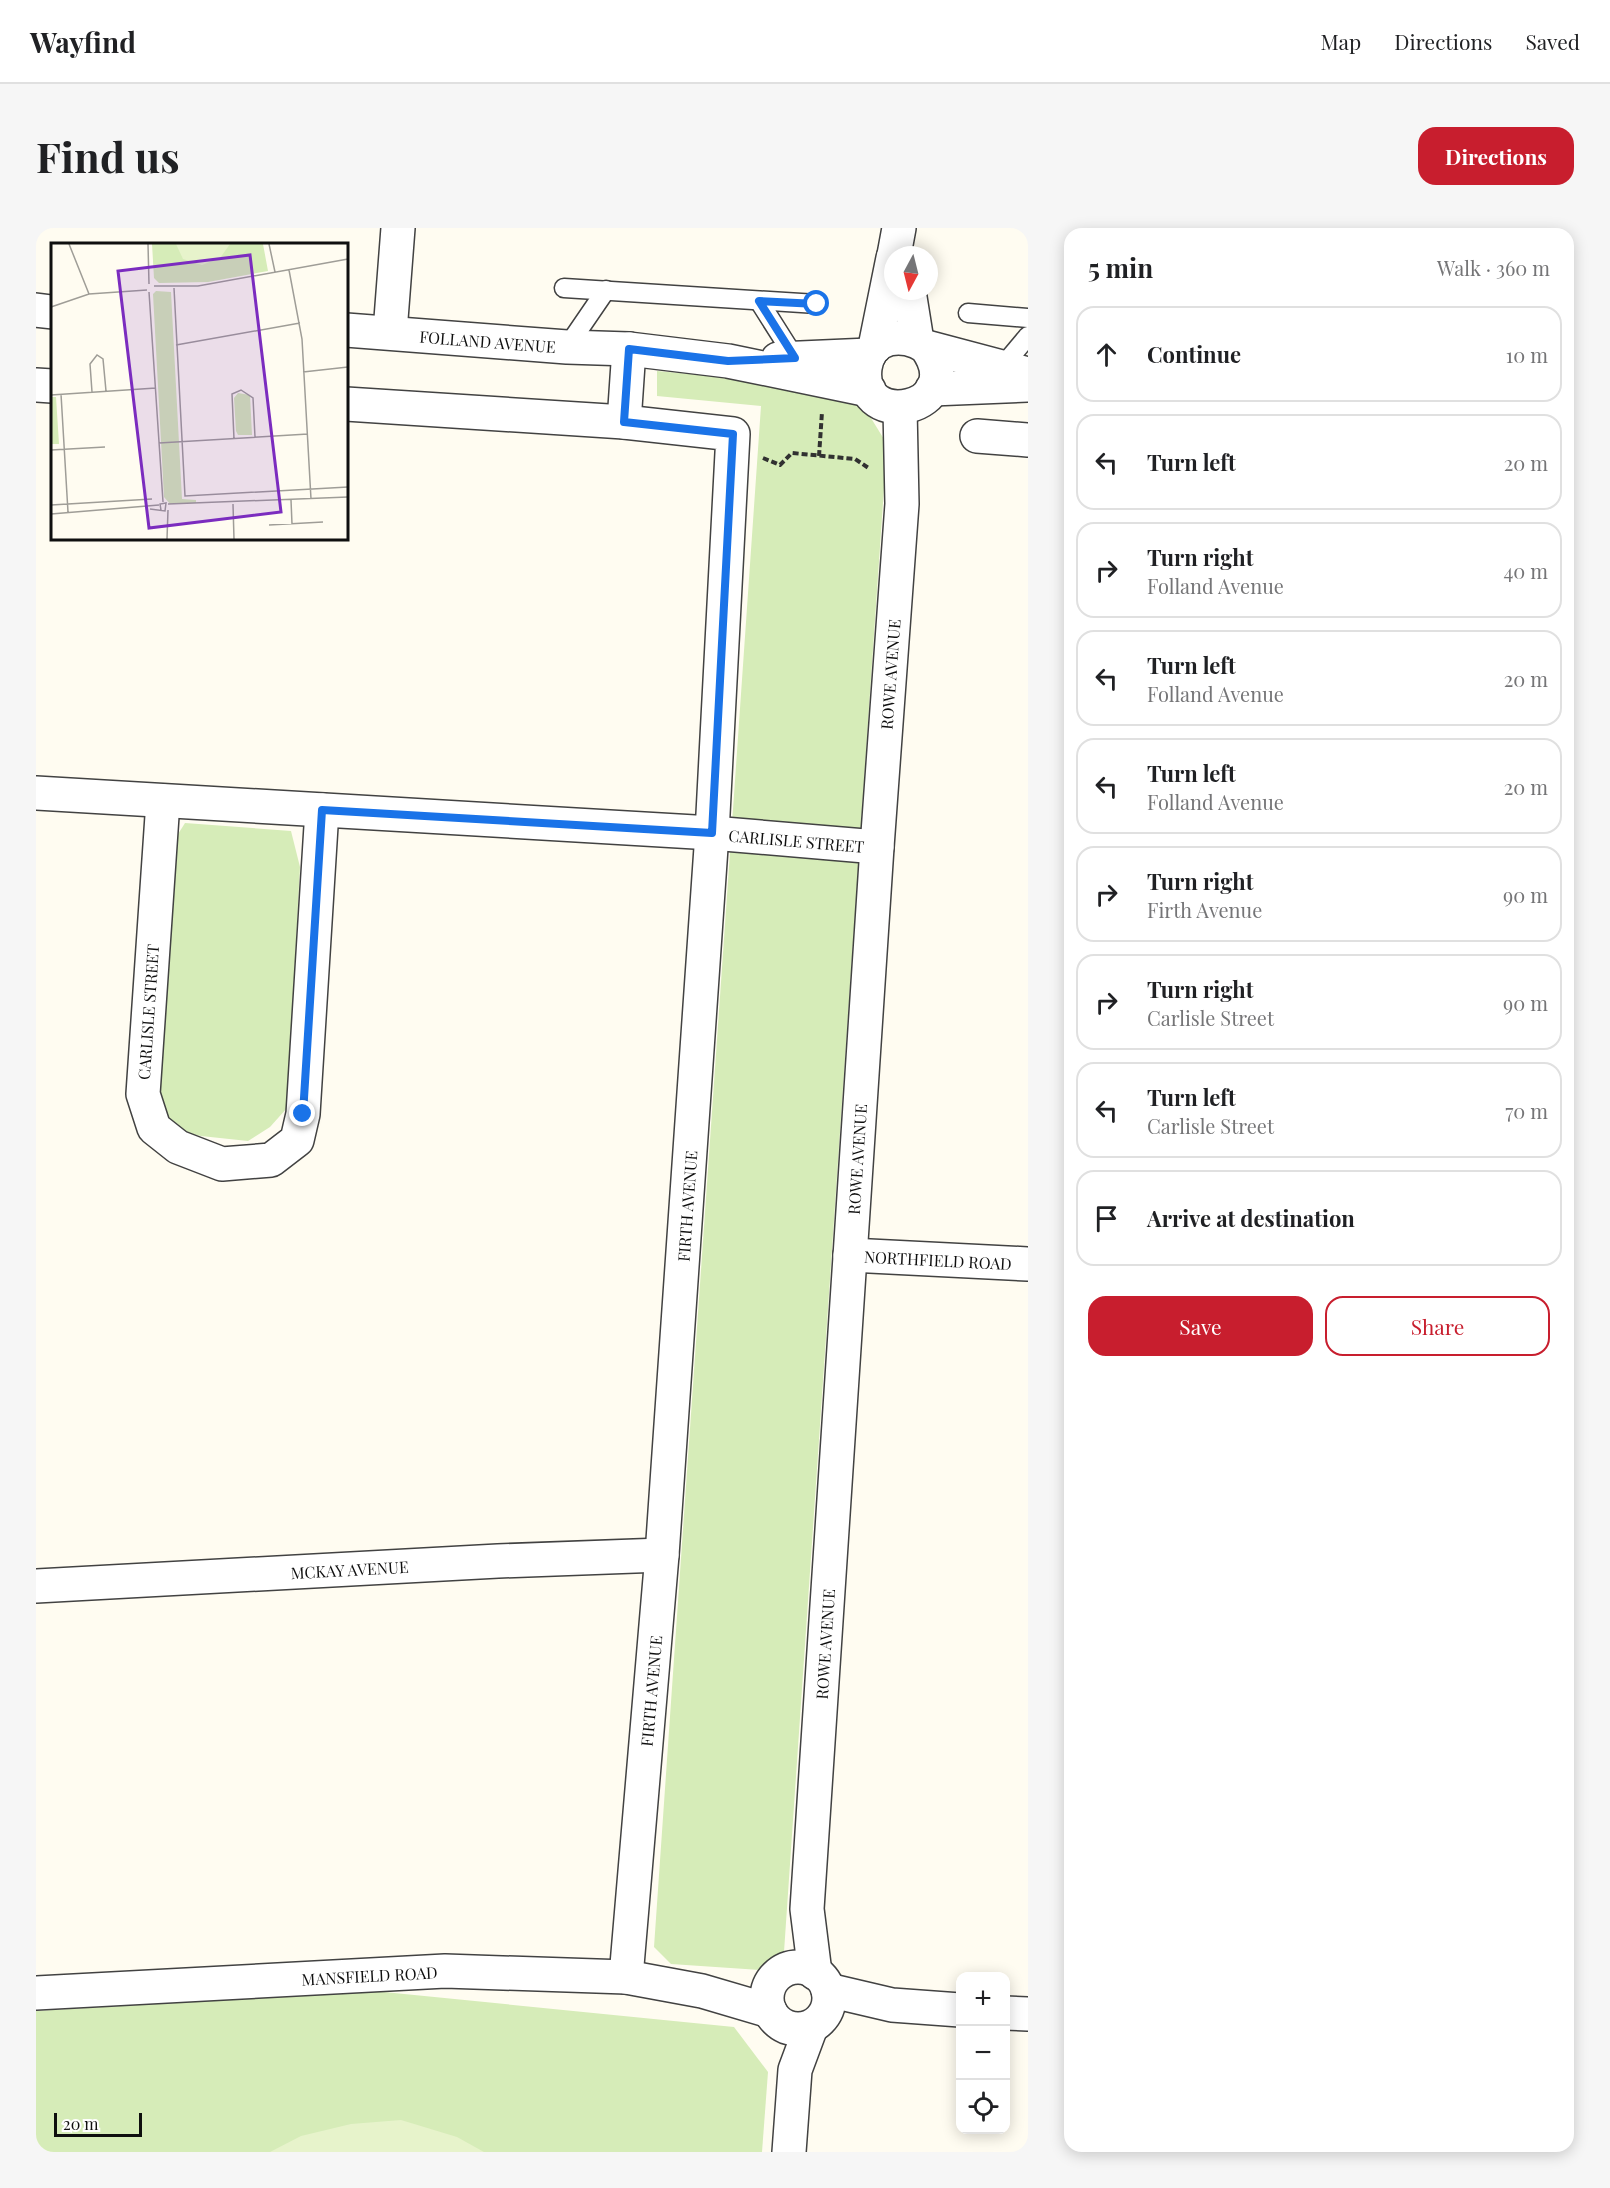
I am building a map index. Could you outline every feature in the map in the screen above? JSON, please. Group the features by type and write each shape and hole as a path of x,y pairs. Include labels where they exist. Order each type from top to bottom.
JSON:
{"street":[{"path":"390,332 398,228"},
{"path":"899,228 902,246"},
{"path":"895,246 899,228"},
{"path":"884,297 872,351 865,366 865,378 869,390 877,400 887,406 900,408 913,406 924,399 936,378 936,367 932,357 921,344 911,300"},
{"path":"36,310 51,312"},
{"name":"FOLLAND AVENUE","path":"348,330 567,347 629,349 728,361 869,390"},
{"path":"872,351 895,337 1019,376"},
{"path":"624,422 629,349"},
{"name":"FOLLAND AVENUE","path":"728,361 872,351"},
{"path":"932,388 1019,376"},
{"path":"36,385 51,386"},
{"path":"348,404 624,422 743,444"},
{"name":"ROWE AVENUE","path":"789,2152 902,504 900,408"},
{"path":"977,436 1028,440"},
{"name":"FIRTH AVENUE","path":"626,1977 662,1555 712,833 743,444"},
{"name":"CARLISLE STREET","path":"36,793 712,833 877,847"},
{"name":"CARLISLE STREET","path":"163,801 143,1094 154,1128 178,1147 222,1164 271,1160 297,1140 303,1114 322,810"},
{"name":"NORTHFIELD ROAD","path":"850,1255 1028,1264"},
{"name":"MCKAY AVENUE","path":"36,1586 498,1561 662,1555"},
{"name":"MANSFIELD ROAD","path":"36,1993 445,1971 626,1977 702,1991 798,2000 956,2010"},
{"path":"1010,2013 1028,2014"}],"lane":[{"path":"564,288 817,304"},
{"path":"567,347 606,290"},
{"path":"759,301 795,358"},
{"path":"968,314 1028,318"},
{"path":"1019,376 1028,336"}],"path":[{"path":"819,456 823,404"},
{"path":"743,444 780,465 792,453 855,459 879,475"}],"green space":[{"path":"657,371 853,389 887,444 784,1952 760,1970 671,1964 654,1947 761,406 657,396"},
{"path":"185,823 291,831 300,867 287,1108 270,1127 248,1141 179,1131 163,1117 152,1091 168,850"},
{"path":"374,1991 734,2027 768,2072 762,2152 36,2152 36,2011"},
{"path":"401,2120 457,2137 484,2152 270,2152 301,2136 351,2124"}],"route":[{"path":"303,1114 322,810 712,833 733,434 624,422 629,349 728,361 795,358 759,301 817,304"}]}
